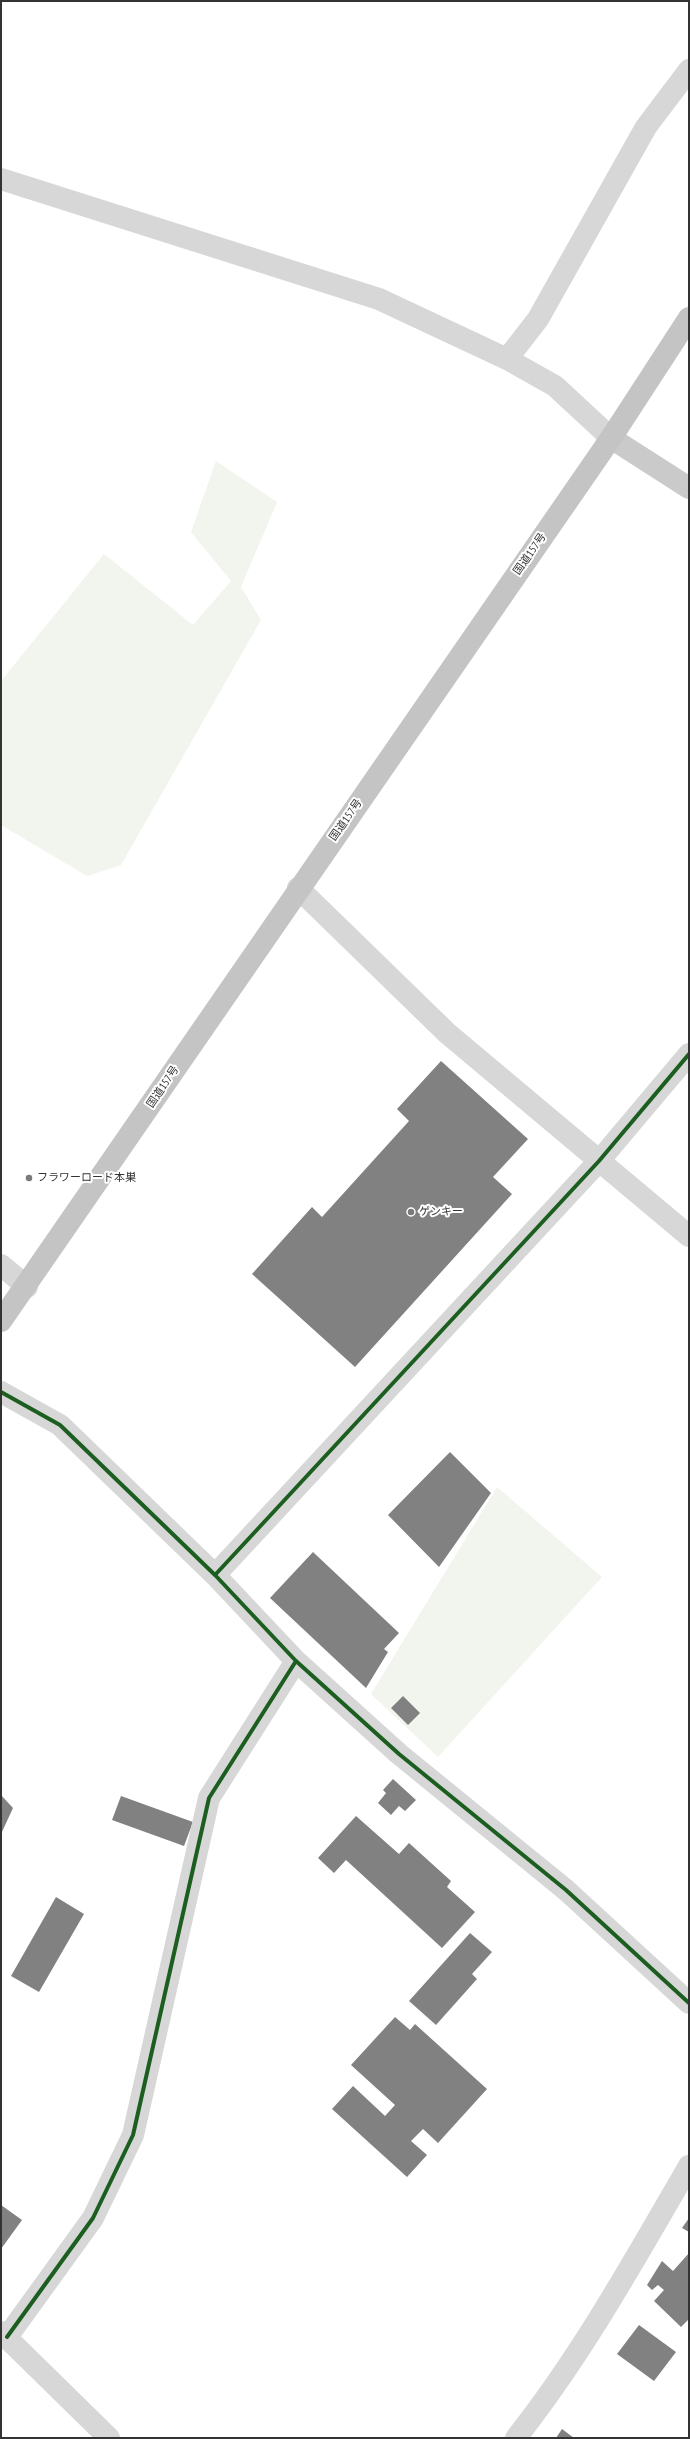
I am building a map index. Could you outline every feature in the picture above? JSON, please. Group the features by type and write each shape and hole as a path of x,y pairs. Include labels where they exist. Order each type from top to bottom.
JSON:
{"highway":[{"name":"国道157号","path":"1,1321 27,1286 298,888 611,438 689,318"}],"main road":[{"path":"611,438 689,488"}],"street":[{"path":"507,359 538,319 646,127 689,70"},
{"path":"1,179 274,267 379,299 507,359 555,386 611,438"},
{"path":"298,888 447,1033 689,1236"},
{"path":"215,1575 600,1161 689,1054"},
{"path":"1,1265 27,1286"},
{"path":"1,1392 60,1425 215,1575 296,1661 399,1754 566,1890 689,2003"},
{"path":"109,2438 36,2364 20,2353 4,2334 93,2218 133,2135 209,1798 296,1661"},
{"path":"516,2438 549,2396 609,2304 689,2166"}],"shaded area":[{"path":"216,461 277,502 241,587 261,620 121,865 87,876 1,825 1,681 104,554 193,625 231,581 191,532"},
{"path":"497,1487 602,1577 438,1757 371,1694"}],"building":[{"name":"ゲンキー","path":"441,1061 528,1139 493,1177 512,1194 355,1367 252,1274 312,1207 322,1217 409,1121 397,1109"},
{"path":"450,1452 491,1493 439,1567 388,1515"},
{"path":"313,1552 399,1633 384,1649 388,1652 366,1688 270,1598"},
{"path":"403,1696 420,1713 408,1725 391,1708"},
{"path":"393,1779 416,1800 405,1811 399,1806 391,1815 378,1803 386,1793 383,1790"},
{"path":"1,1795 13,1808 1,1834"},
{"path":"121,1796 193,1822 184,1846 112,1820"},
{"path":"356,1816 399,1854 409,1843 451,1881 447,1887 475,1912 442,1948 346,1860 334,1873 318,1858"},
{"path":"56,1897 84,1914 39,1992 11,1976"},
{"path":"470,1933 492,1952 472,1974 477,1979 436,2025 409,2001"},
{"path":"395,2017 410,2030 415,2024 487,2089 438,2143 423,2129 411,2141 427,2155 407,2177 332,2109 353,2086 385,2116 395,2105 351,2065"},
{"path":"1,2205 22,2220 1,2249"},
{"path":"689,2218 689,2232 682,2228"},
{"path":"689,2253 689,2319 681,2327 654,2301 664,2290 658,2285 652,2290 647,2285 662,2261 673,2271"},
{"path":"639,2325 676,2352 654,2381 617,2354"},
{"path":"562,2429 574,2438 556,2438"}],"cycle path":[{"path":"215,1575 599,1161 689,1054"},
{"path":"1,1392 60,1425 215,1575 296,1661 399,1754 566,1890 689,2003"},
{"path":"7,2337 93,2218 133,2135 209,1798 296,1661"}],"place":[{"name":"フラワーロード本巣","path":"29,1178"},
{"name":"ゲンキー","path":"411,1212"}]}
